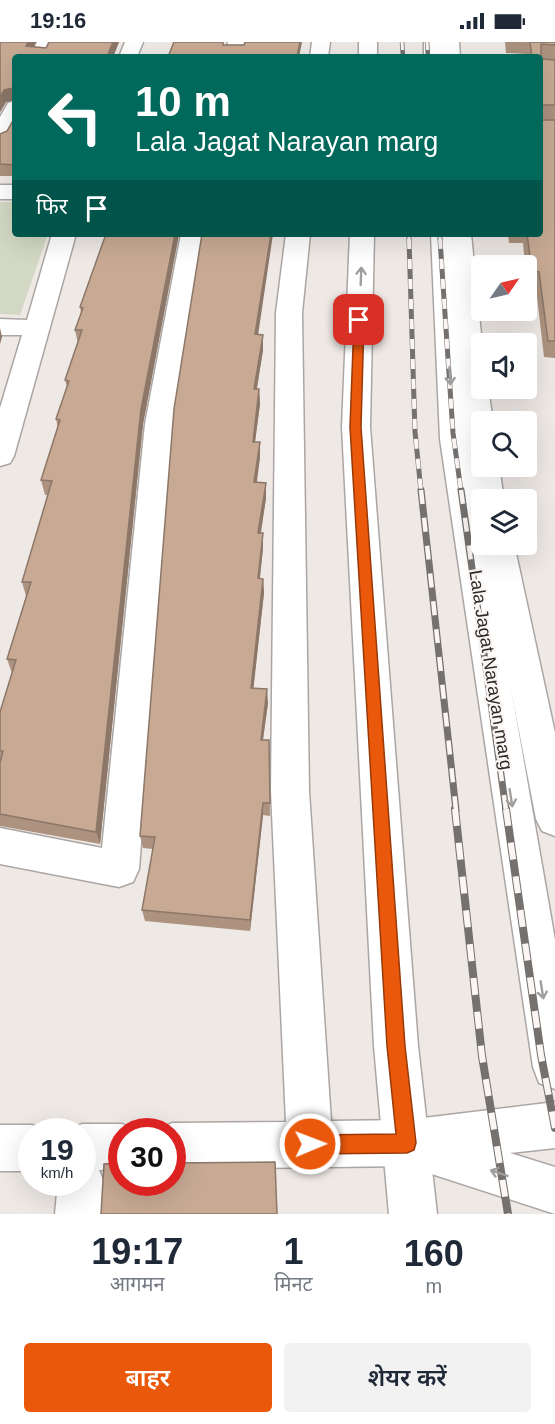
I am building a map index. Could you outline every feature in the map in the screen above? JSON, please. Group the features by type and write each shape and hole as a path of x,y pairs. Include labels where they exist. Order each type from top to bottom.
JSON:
{"street":[{"path":"0,138 12,113"},
{"path":"0,456 63,237"},
{"path":"0,846 119,869 159,424 192,237"},
{"path":"298,237 289,313 290,790 310,1144"},
{"path":"362,237 356,427 395,1034 413,1214"},
{"name":"Lala Jagat Narayan marg","path":"443,237 454,439 555,1067"},
{"path":"459,237 461,273 477,411"},
{"path":"0,327 37,328"},
{"path":"500,555 555,819"},
{"path":"186,1146 407,1143 555,1125"},
{"path":"407,1143 555,1191"},
{"path":"0,1148 18,1148"},
{"path":"78,1214 82,1196"}],"green space":[{"path":"0,202 12,202 12,237 47,237 20,315 0,314"}],"building":[{"path":"0,42 28,42 26,46 46,48 49,42 113,42 108,54 12,54 12,88 4,90 0,97"},
{"path":"174,42 223,42 223,45 244,45 245,42 300,42 298,54 169,54"},
{"path":"530,42 555,42 555,45 541,44 541,54 532,54"},
{"path":"543,59 555,60 555,105 543,105"},
{"path":"543,120 555,120 555,341 548,341 539,272 537,272 537,255 530,255 527,237 543,237"},
{"path":"12,122 12,165 0,164 0,134 7,131"},
{"path":"105,237 174,237 141,409 96,832 0,814 0,763 3,751 0,751 0,712 16,660 7,659 31,582 22,582 52,481 41,480 60,420 56,419 69,381 65,380 82,330 75,330 83,308 80,307"},
{"path":"202,237 271,237 255,334 263,335 254,389 259,389 253,442 260,442 254,482 266,483 258,533 263,533 258,578 263,579 251,688 267,689 261,740 269,740 270,803 263,803 250,920 142,910 155,837 140,836 174,409"},
{"path":"275,1162 277,1214 101,1214 104,1164 108,1164 108,1196 186,1196 186,1163"}],"railway":[{"path":"402,42 403,54"},
{"path":"427,42 428,54"},
{"path":"409,239 415,432 421,491"},
{"path":"440,239 453,433 461,491"},
{"path":"421,490 456,810"},
{"path":"461,490 506,810"},
{"path":"455,809 482,1056 508,1214"},
{"path":"506,809 541,1055 555,1128"}],"route":[{"path":"310,1144 407,1143 396,1046 356,427 359,320"}]}
